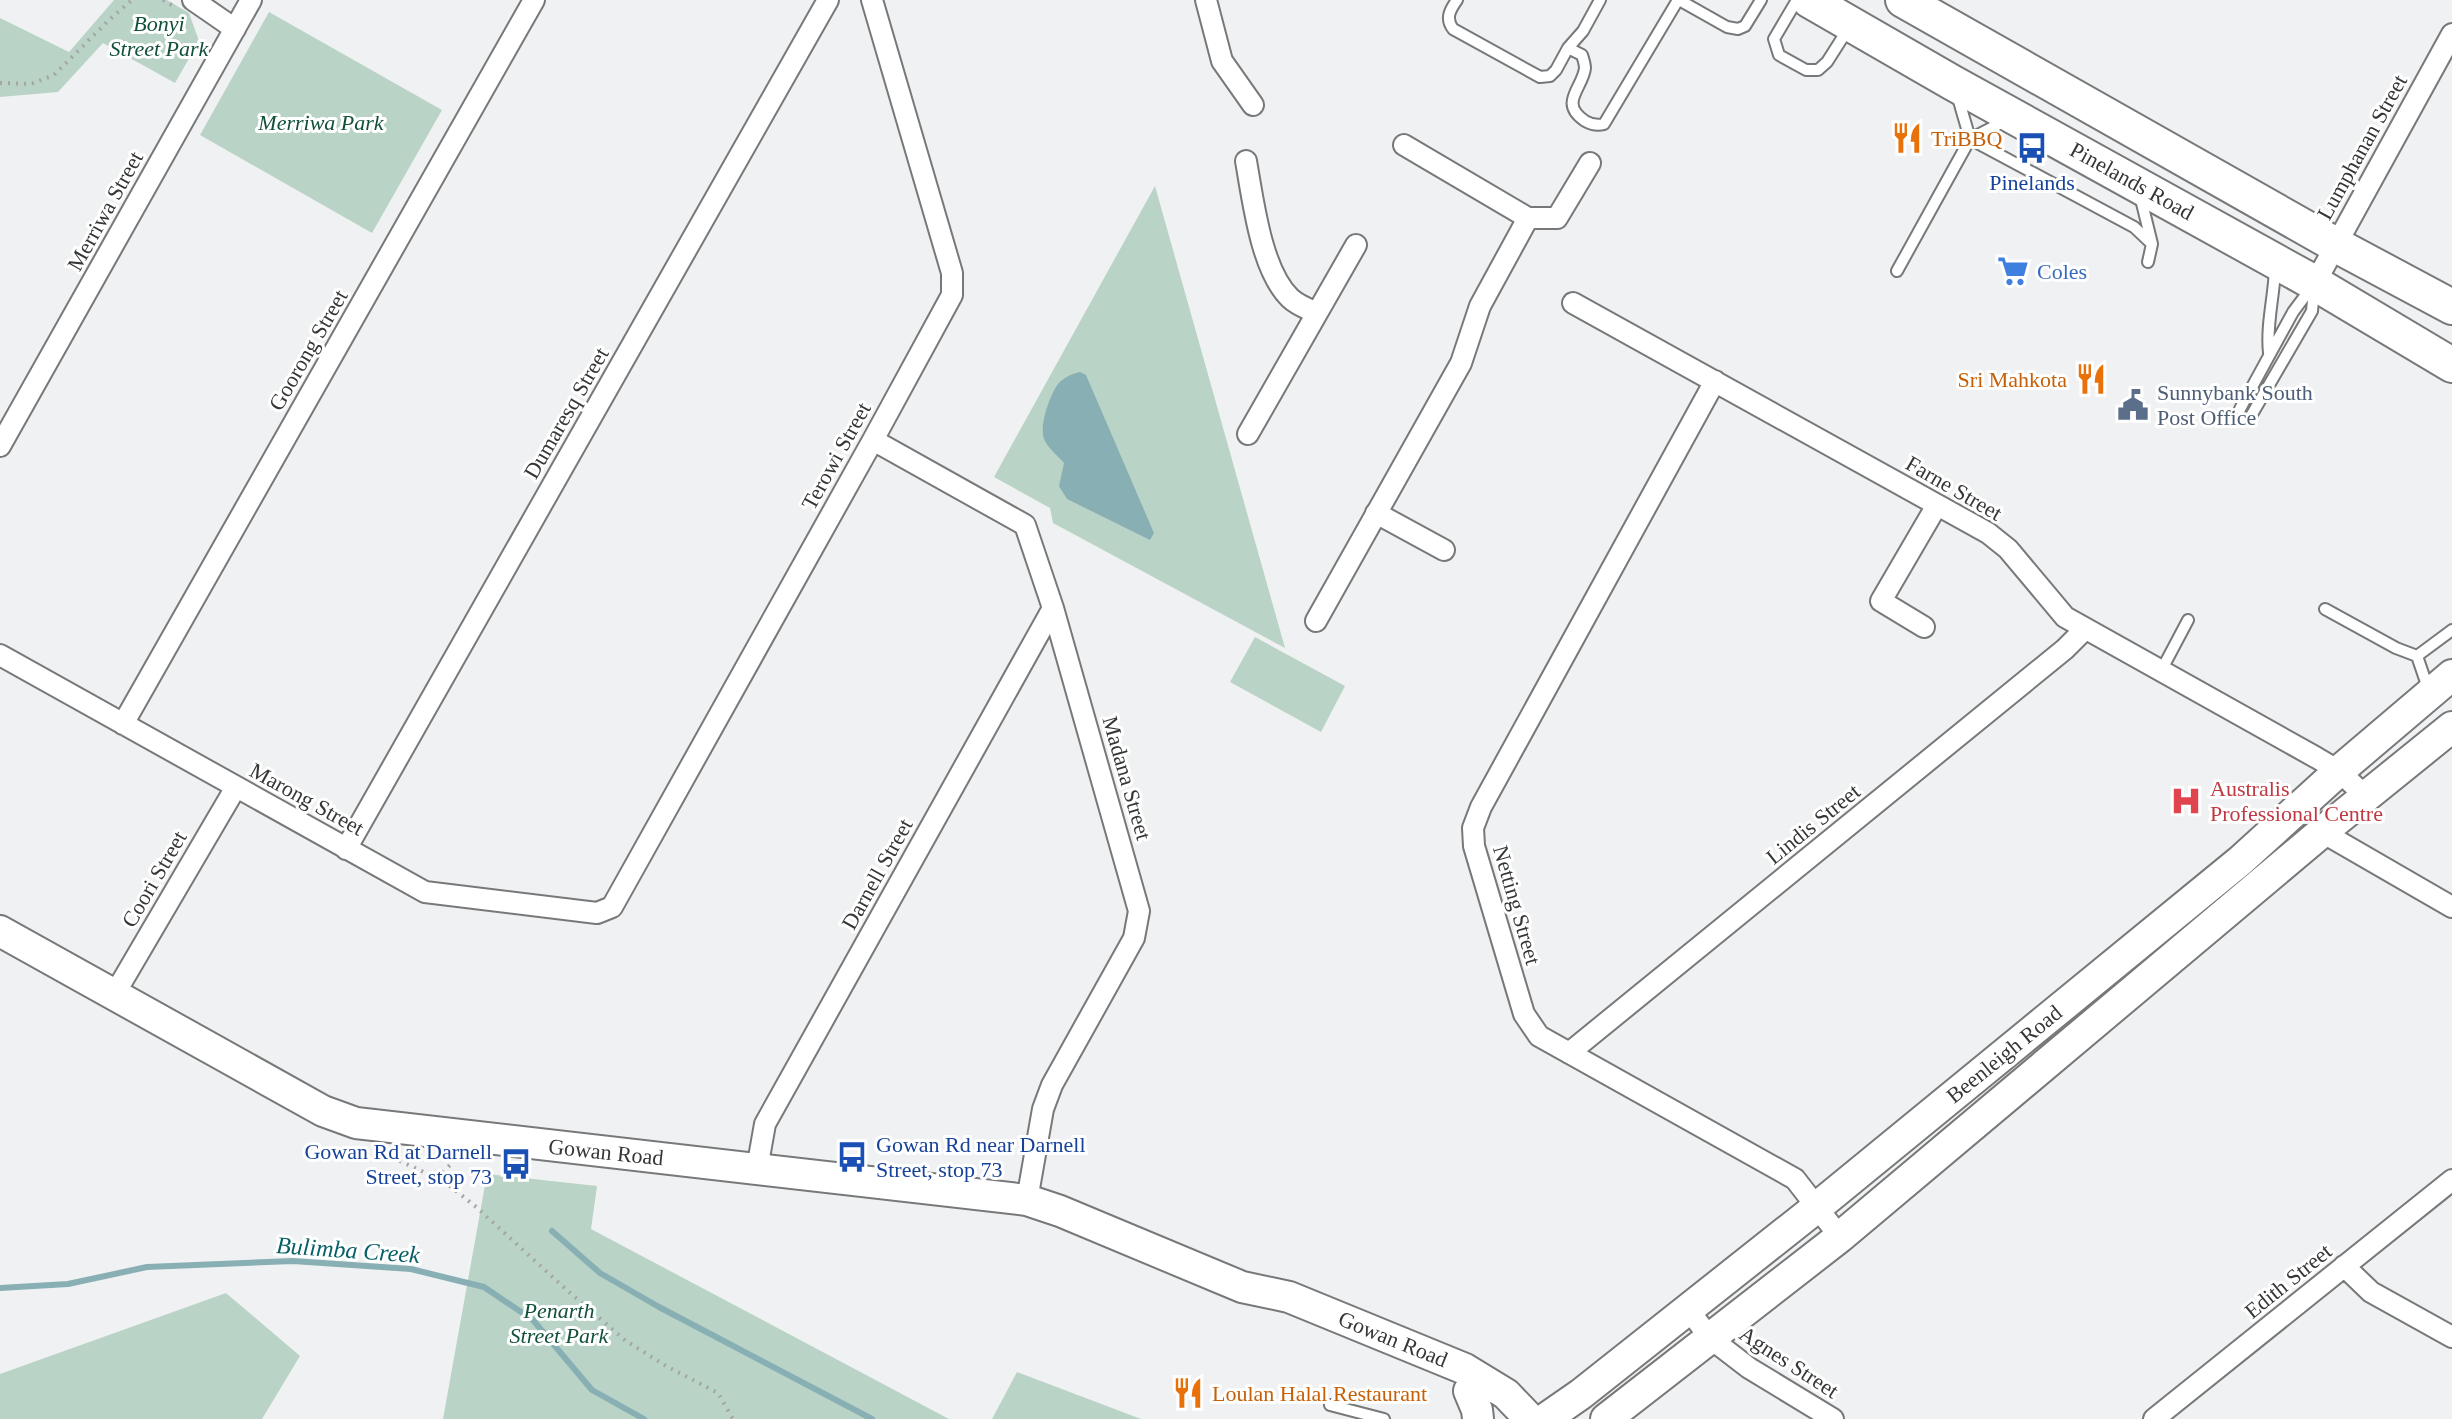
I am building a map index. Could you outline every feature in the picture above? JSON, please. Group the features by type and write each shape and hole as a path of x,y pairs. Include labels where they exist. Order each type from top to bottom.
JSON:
{"main road":[{"name":"Pinelands Road","path":"1809,0 2275,260 2452,365"},
{"name":"Pinelands Road","path":"1903,0 2336,245 2452,307"},
{"name":"Beenleigh Road","path":"1545,1419 1816,1208 2240,861 2441,684"},
{"name":"Beenleigh Road","path":"1606,1419 1840,1237 2322,832 2452,727"},
{"name":"Gowan Road","path":"0,931 323,1111 356,1123 1027,1200 1242,1287 1289,1297 1489,1403 1504,1419"},
{"path":"1471,1393 1491,1373 1555,1398 1581,1394"},
{"name":"Gowan Road","path":"1471,1393 1506,1394 1530,1419"}],"street":[{"path":"193,0 235,29"},
{"name":"Merriwa Street","path":"0,446 251,0"},
{"name":"Goorong Street","path":"123,724 534,0"},
{"name":"Dumaresq Street","path":"346,849 828,0"},
{"name":"Terowi Street","path":"612,907 952,295 952,273 872,0"},
{"path":"1206,0 1222,61 1253,105"},
{"name":"Lumphanan Street","path":"2315,283 2452,34"},
{"path":"1404,145 1528,218 1557,218 1590,163"},
{"path":"1246,161 1259,230 1276,282 1291,300 1317,313"},
{"path":"1316,621 1461,363 1480,306 1528,218"},
{"path":"1248,434 1356,245"},
{"name":"Farne Street","path":"1573,303 1988,533 2008,549 2065,617 2339,771 2366,797"},
{"name":"Netting Street","path":"1715,381 1481,807 1473,828 1474,846 1524,1014 1539,1036 1795,1179 1840,1237"},
{"name":"Madana Street","path":"873,440 1025,525 1053,608 1139,911 1134,938 1052,1085 1043,1109 1027,1200"},
{"path":"1924,627 1881,601 1937,505"},
{"path":"1376,513 1444,550"},
{"name":"Darnell Street","path":"757,1169 765,1124 1053,608"},
{"name":"Lindis Street","path":"1569,1053 2053,659 2085,629"},
{"name":"Marong Street","path":"0,655 425,892 597,913 612,907"},
{"name":"Coori Street","path":"114,995 236,787"},
{"path":"2322,832 2452,907"},
{"name":"Edith Street","path":"2154,1419 2452,1180"},
{"path":"2344,1266 2371,1292 2452,1337"},
{"name":"Agnes Street","path":"1688,1309 1710,1338 1749,1368 1833,1419"}],"lane":[{"path":"1457,0 1448,13 1453,29 1540,77 1550,76 1583,31 1600,0"},
{"path":"1568,48 1582,55 1585,70 1572,97 1573,108 1588,123 1597,126 1604,124 1679,0 1727,27 1738,29 1745,26 1761,0"},
{"path":"1797,0 1774,39 1775,48 1779,55 1806,70 1818,70 1827,62 1851,24"},
{"path":"1953,83 1970,139 2129,224 2152,244"},
{"path":"1897,271 1970,139 2014,116"},
{"path":"2138,185 2152,244 2148,262"},
{"path":"2269,355 2267,337 2274,293 2275,260"},
{"path":"2240,409 2299,303 2315,283"},
{"path":"2251,416 2312,311 2315,283"},
{"path":"2325,609 2396,648 2417,656 2441,684"},
{"path":"2161,671 2188,620"},
{"path":"2417,656 2452,630"},
{"path":"1330,1405 1384,1419"}],"path":[{"path":"0,83 31,84 54,75 132,0"},
{"path":"385,1154 437,1178 475,1206 626,1341 718,1393 733,1419"},
{"path":"437,1178 453,1162"}],"green space":[{"name":"Bonyi Street Park","path":"114,0 167,0 189,13 199,41 175,83 103,43 58,92 0,97 0,18 69,52"},
{"name":"Merriwa Park","path":"269,12 442,110 372,233 200,135"},
{"path":"1155,186 1285,648 1053,523 1050,508 994,477"},
{"path":"1255,637 1345,686 1321,732 1230,682"},
{"name":"Penarth Street Park","path":"487,1174 597,1186 591,1229 949,1419 443,1419"},
{"path":"226,1293 300,1356 262,1419 0,1419 0,1374"},
{"path":"1017,1372 1141,1419 992,1419"}],"water":[{"path":"1080,372 1086,375 1154,533 1150,540 1067,499 1059,486 1064,463 1044,439 1044,418 1058,384"}],"waterway":[{"path":"552,1231 600,1273 872,1419"},
{"name":"Bulimba Creek","path":"0,1288 68,1284 147,1267 293,1261 411,1269 484,1287 533,1320 592,1390 644,1419"}],"place":[{"name":"TriBBQ","path":"1907,138"},
{"name":"Pinelands","path":"2032,148"},
{"name":"Coles","path":"2013,271"},
{"name":"Sri Mahkota","path":"2091,379"},
{"name":"Sunnybank South Post Office","path":"2133,405"},
{"name":"Australis Professional Centre","path":"2186,801"},
{"name":"Gowan Rd near Darnell Street, stop 73","path":"852,1157"},
{"name":"Gowan Rd at Darnell Street, stop 73","path":"516,1164"},
{"name":"Loulan Halal Restaurant","path":"1188,1393"}]}
